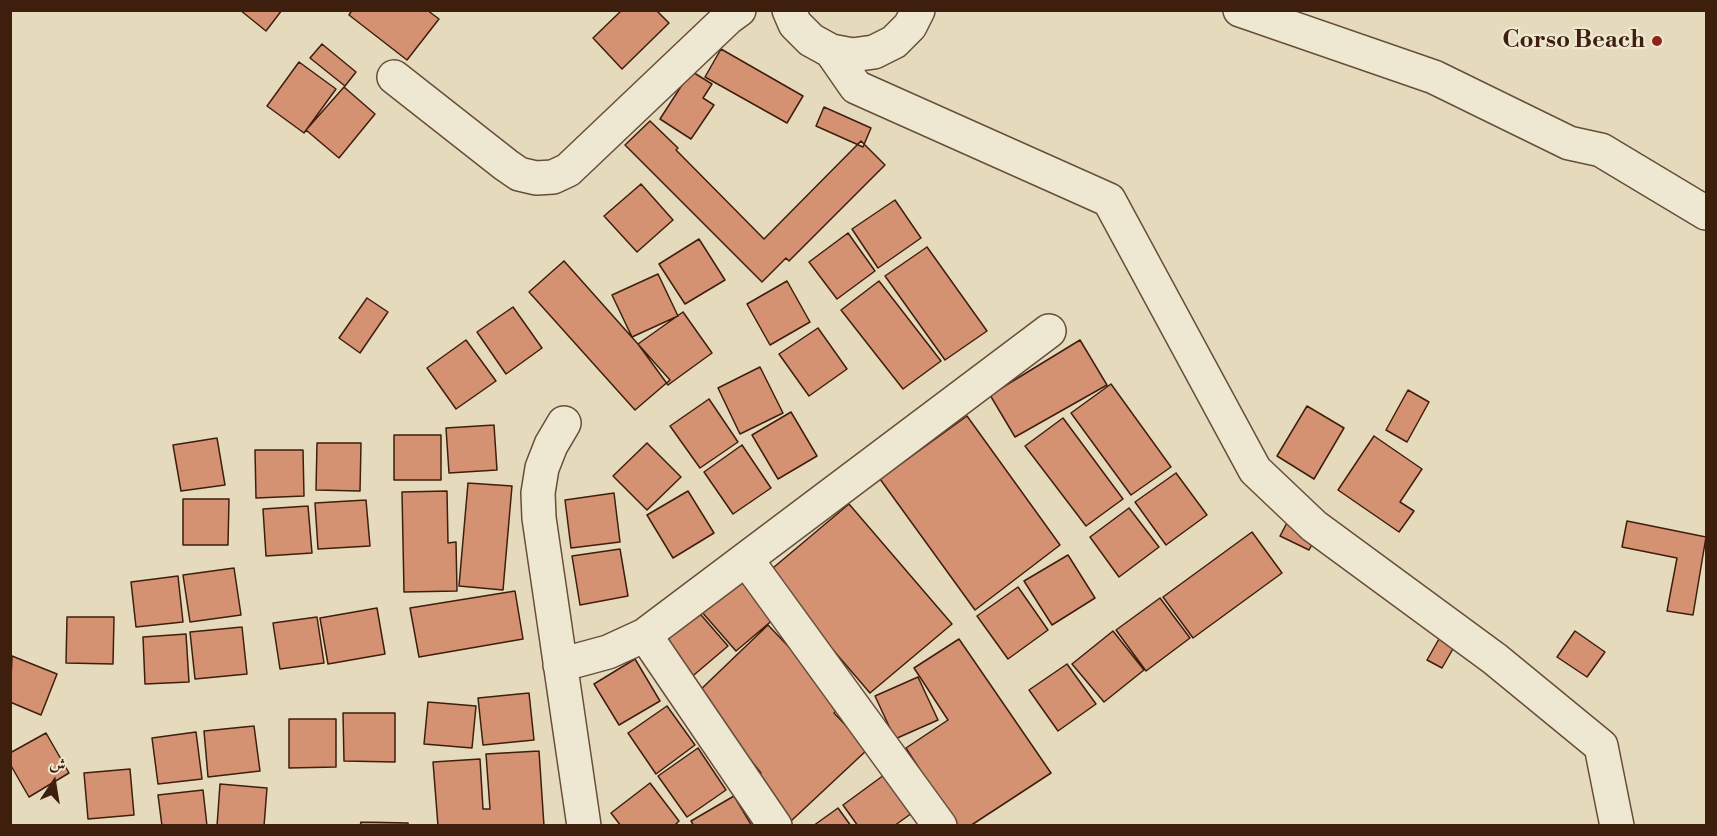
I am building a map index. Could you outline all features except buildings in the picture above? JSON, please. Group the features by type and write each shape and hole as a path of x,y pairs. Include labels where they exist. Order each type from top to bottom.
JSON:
{"street":[{"path":"394,77 519,174 536,178 553,177 568,170 739,10"},
{"path":"789,10 795,24 811,40 831,51 852,55 874,52 894,42 910,26 918,10"},
{"path":"1240,10 1434,77 1569,143 1600,150 1707,213"},
{"path":"831,51 856,87 1109,200 1255,470 1314,526 1495,659 1601,746 1617,825"},
{"path":"560,664 608,652 645,635 1049,331"},
{"path":"564,423 551,445 542,468 538,493 584,825"},
{"path":"746,559 940,825"},
{"path":"645,635 775,825"}],"place":[{"name":"Corso Beach","path":"1657,41"}]}
